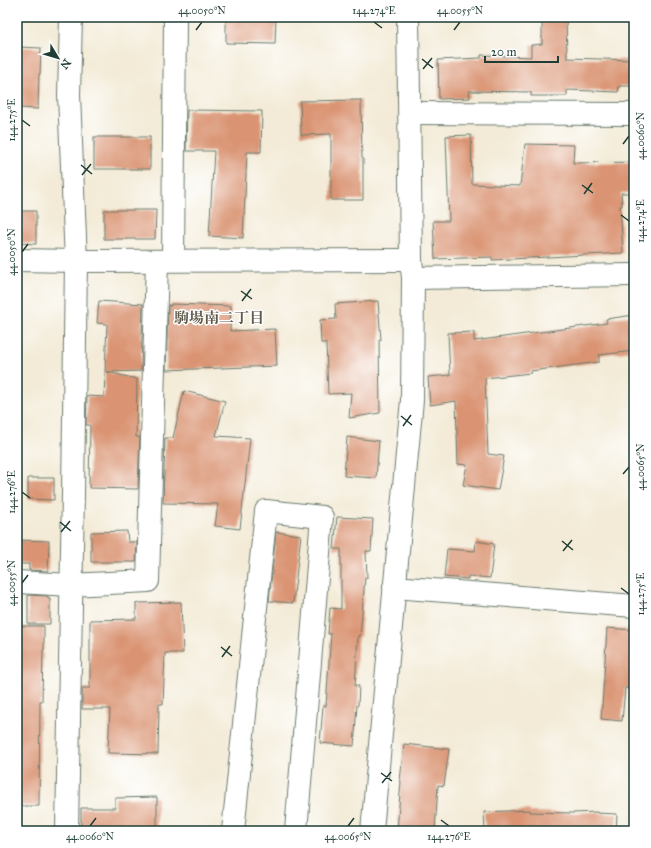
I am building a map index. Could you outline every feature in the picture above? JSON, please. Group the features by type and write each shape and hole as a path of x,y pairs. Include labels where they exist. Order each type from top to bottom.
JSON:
{"street":[{"path":"67,831 76,261 69,95 71,17"},
{"path":"17,582 72,585 148,581 165,260 175,17"},
{"path":"372,831 412,400 412,269 408,17"},
{"path":"410,113 634,114"},
{"path":"17,260 165,260 634,275"},
{"path":"233,831 266,511 322,517 296,831"},
{"path":"394,587 634,606"}],"building":[{"path":"226,17 276,17 275,44 226,43"},
{"path":"542,17 566,17 567,58 634,60 634,86 619,86 618,92 567,90 567,96 531,96 531,92 469,91 470,98 439,99 438,60 481,58 481,55 531,57 531,45 542,44"},
{"path":"17,47 41,48 38,109 17,108"},
{"path":"361,100 363,200 331,200 331,134 301,135 300,101"},
{"path":"187,110 262,111 261,152 247,152 243,238 209,236 214,151 186,151"},
{"path":"471,135 472,184 520,186 525,144 574,145 573,163 634,162 634,193 621,193 622,206 620,206 623,253 492,260 492,257 435,259 433,221 449,221 446,136"},
{"path":"94,137 150,137 150,169 94,169"},
{"path":"104,210 156,210 155,239 104,239"},
{"path":"17,211 36,211 36,244 17,243"},
{"path":"99,301 143,304 141,371 107,372 137,379 136,437 140,437 138,489 89,488 90,425 86,425 87,396 104,397 107,324 97,323"},
{"path":"378,301 381,340 379,340 380,413 349,418 351,393 328,394 326,343 321,343 320,320 336,319 335,304"},
{"path":"171,304 231,306 230,331 275,329 277,366 166,370 168,305 171,306"},
{"path":"634,315 634,351 599,355 599,362 531,371 531,373 485,378 488,454 504,456 498,490 463,485 467,465 458,464 456,401 430,405 428,377 450,375 448,333 474,332 474,341 607,323 606,319"},
{"path":"184,391 225,401 216,436 250,438 240,529 215,526 218,504 163,503 165,438 173,438"},
{"path":"347,437 379,441 376,478 344,476"},
{"path":"28,478 54,478 54,500 28,499"},
{"path":"337,517 373,519 371,551 366,551 367,578 365,578 360,637 358,636 355,686 359,686 354,746 320,743 323,706 326,706 331,634 328,634 330,608 341,609 341,549 334,549"},
{"path":"127,531 128,542 137,542 136,562 91,562 91,532"},
{"path":"276,532 301,535 293,603 269,601"},
{"path":"17,540 49,541 48,571 29,570 29,564 17,564"},
{"path":"476,541 494,544 490,578 468,576 468,579 444,577 447,549 475,551"},
{"path":"28,595 48,596 48,599 50,599 50,624 28,624"},
{"path":"181,602 183,653 165,653 163,704 159,704 158,754 108,753 110,709 82,709 82,688 90,688 90,620 136,619 136,603"},
{"path":"17,626 44,626 42,701 40,701 39,806 17,806"},
{"path":"607,628 634,630 634,689 625,688 622,721 601,719"},
{"path":"404,744 449,749 444,786 438,785 435,831 397,831"},
{"path":"157,797 157,831 81,831 81,808 115,808 115,798"},
{"path":"530,810 530,812 597,812 617,814 616,831 485,831 484,812"}],"district":[{"name":"駒場南二丁目","path":"219,318"}]}
